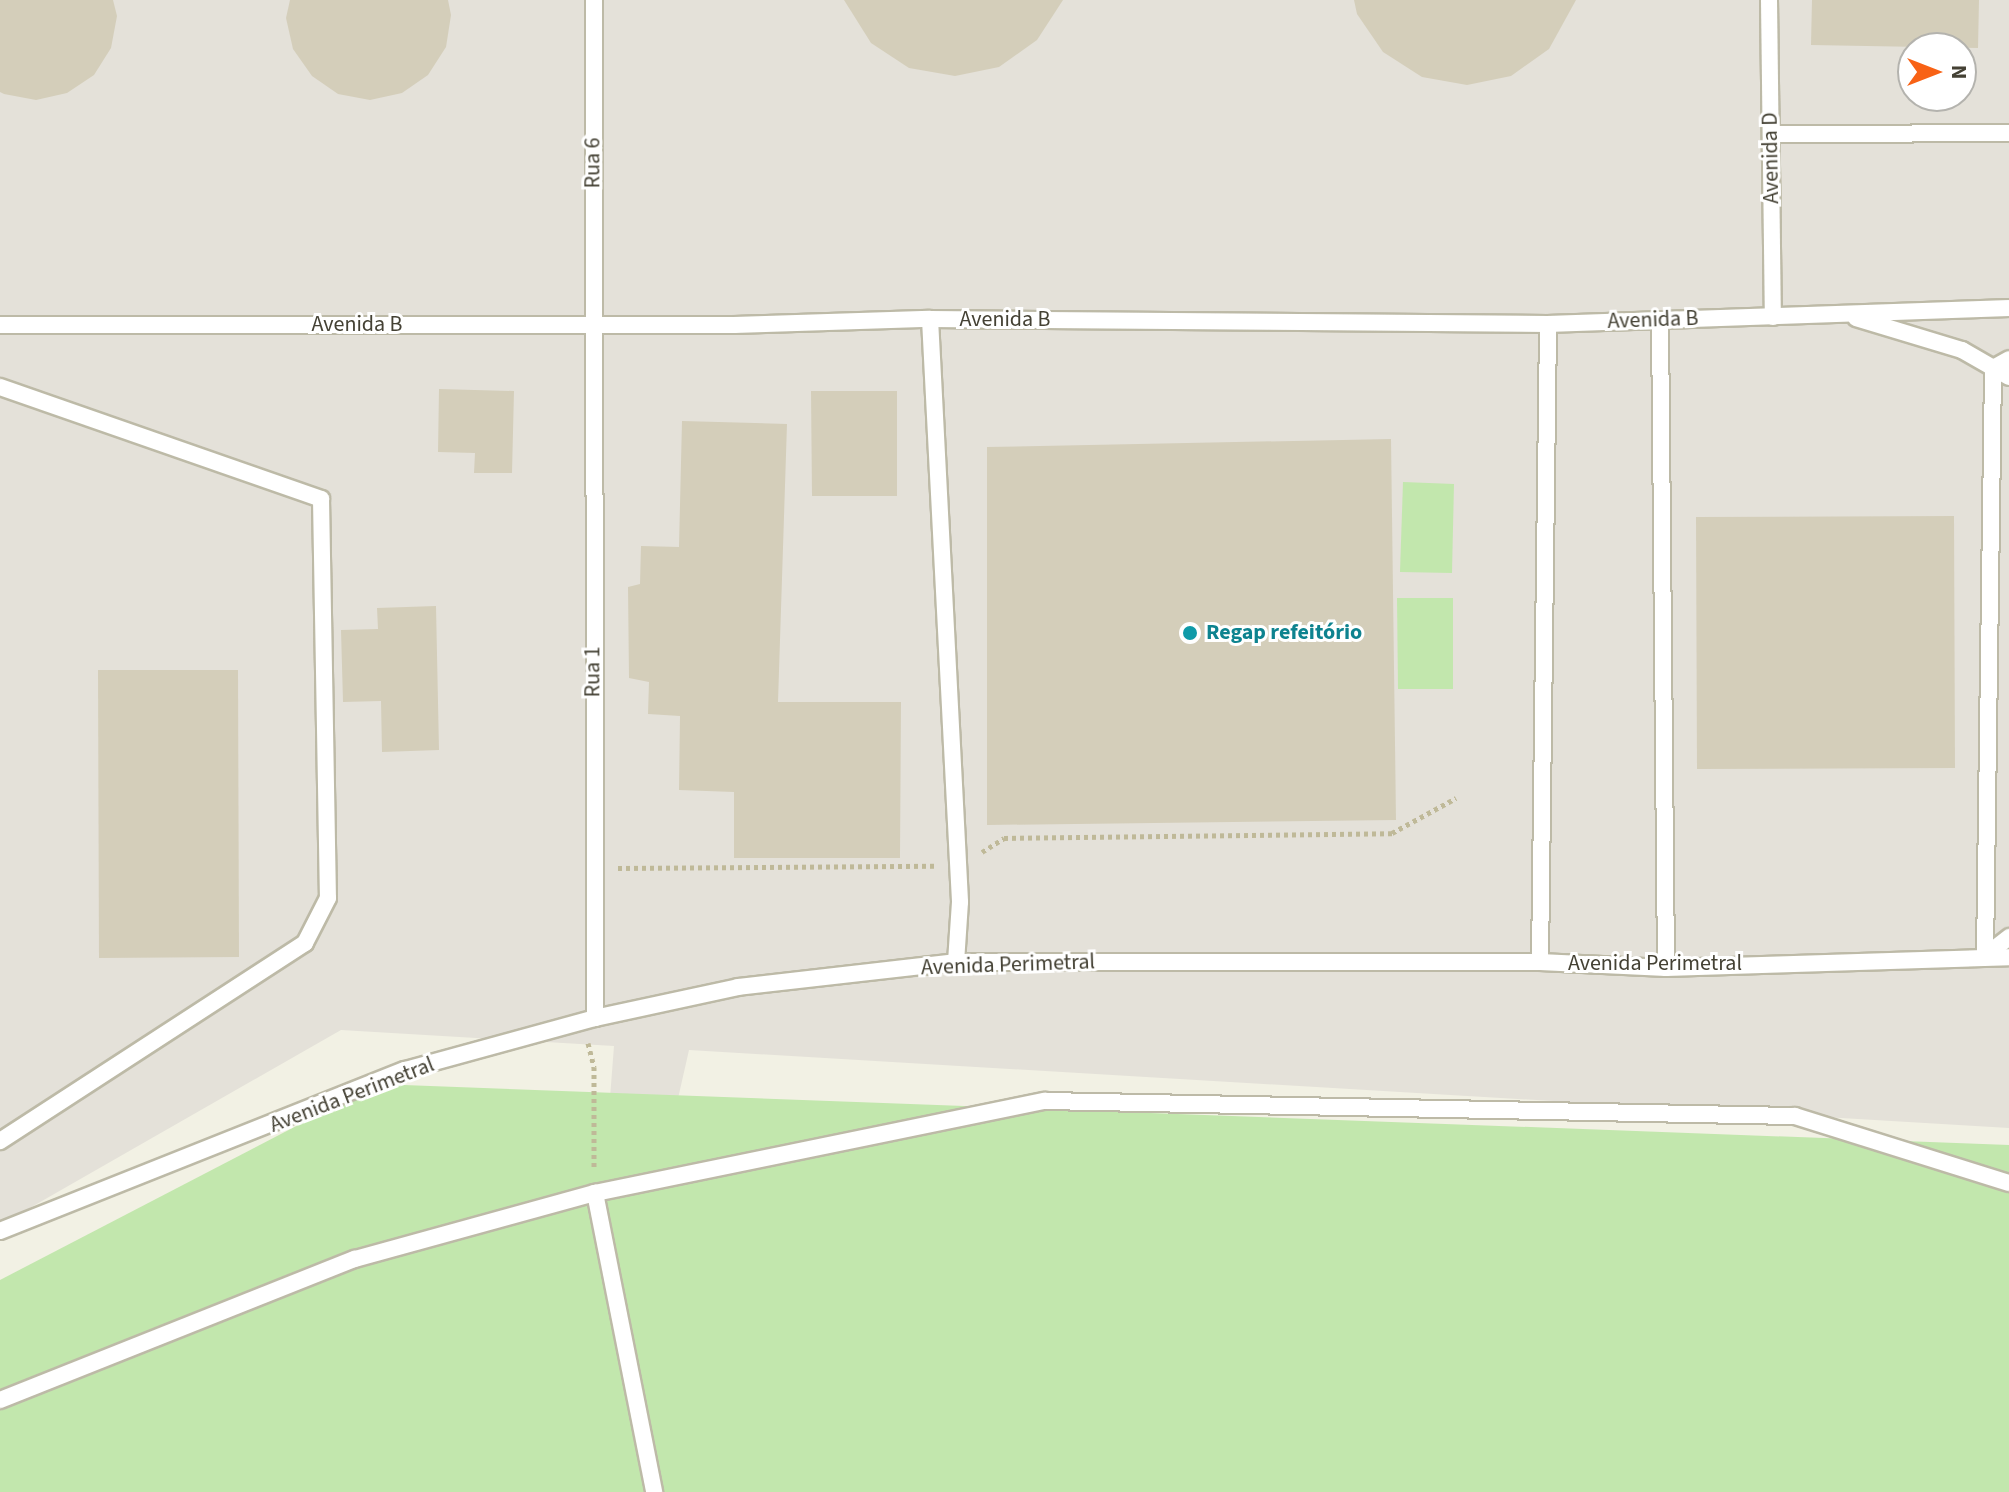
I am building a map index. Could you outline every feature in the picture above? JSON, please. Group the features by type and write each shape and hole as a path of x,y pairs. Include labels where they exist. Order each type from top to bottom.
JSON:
{"lane":[{"name":"Rua 6","path":"592,325 594,0"},
{"name":"Avenida D","path":"1769,0 1773,317"},
{"path":"1771,134 2009,133"},
{"name":"Avenida B","path":"0,325 592,325 930,319 1548,324 2009,308"},
{"path":"1843,314 1962,350 2009,377"},
{"path":"930,319 958,866 956,962"},
{"path":"1660,320 1666,968"},
{"path":"1540,962 1548,324"},
{"name":"Rua 1","path":"592,325 595,1018"},
{"path":"1993,368 2009,359"},
{"path":"1985,956 1993,368"},
{"path":"0,387 321,499 328,898 305,943 0,1141"},
{"path":"1985,956 2009,937"},
{"name":"Avenida Perimetral","path":"0,1226 405,1070 595,1018 738,987 956,962 1540,962 1666,968 2009,957"},
{"path":"0,1400 355,1259 595,1193 1045,1101 1795,1116 2009,1183"},
{"path":"595,1193 654,1492"}],"path":[{"path":"594,868 958,866 1004,838 1392,833 1456,798"},
{"path":"594,1067 594,1150"}],"shaded area":[{"path":"0,0 2009,0 2009,1128 689,1050 641,1262 691,1492 599,1240 614,1046 341,1030 0,1225"}],"green space":[{"path":"1403,482 1454,484 1452,573 1400,572"},
{"path":"1397,598 1453,598 1453,689 1398,689"},
{"path":"377,1084 2009,1145 2009,1492 0,1492 0,1280"}],"building":[{"path":"0,0 113,0 117,16 111,48 94,75 67,93 36,100 4,94 0,92"},
{"path":"290,0 448,0 451,15 446,47 428,75 402,93 370,100 338,94 312,76 293,49 286,18"},
{"path":"844,0 1063,0 1037,40 999,67 955,76 909,68 871,43"},
{"path":"1354,0 1576,0 1549,49 1511,76 1467,85 1422,77 1383,52 1357,14"},
{"path":"1812,0 1979,0 1978,48 1977,32 1897,32 1897,47 1811,45"},
{"path":"439,389 514,391 512,473 474,473 475,453 438,452"},
{"path":"811,391 897,391 897,496 812,496"},
{"path":"682,421 787,424 778,702 901,702 900,858 734,858 734,792 679,790 680,716 648,714 649,682 629,678 628,587 640,584 641,546 679,547"},
{"name":"Regap refeitório","path":"1391,439 1396,820 987,825 987,447"},
{"path":"1954,516 1955,768 1697,769 1696,517"},
{"path":"436,606 439,750 382,752 381,701 343,702 341,630 378,629 377,608"},
{"path":"98,670 238,670 239,957 99,958"}],"place":[{"name":"Regap refeitório","path":"1190,633"}]}
